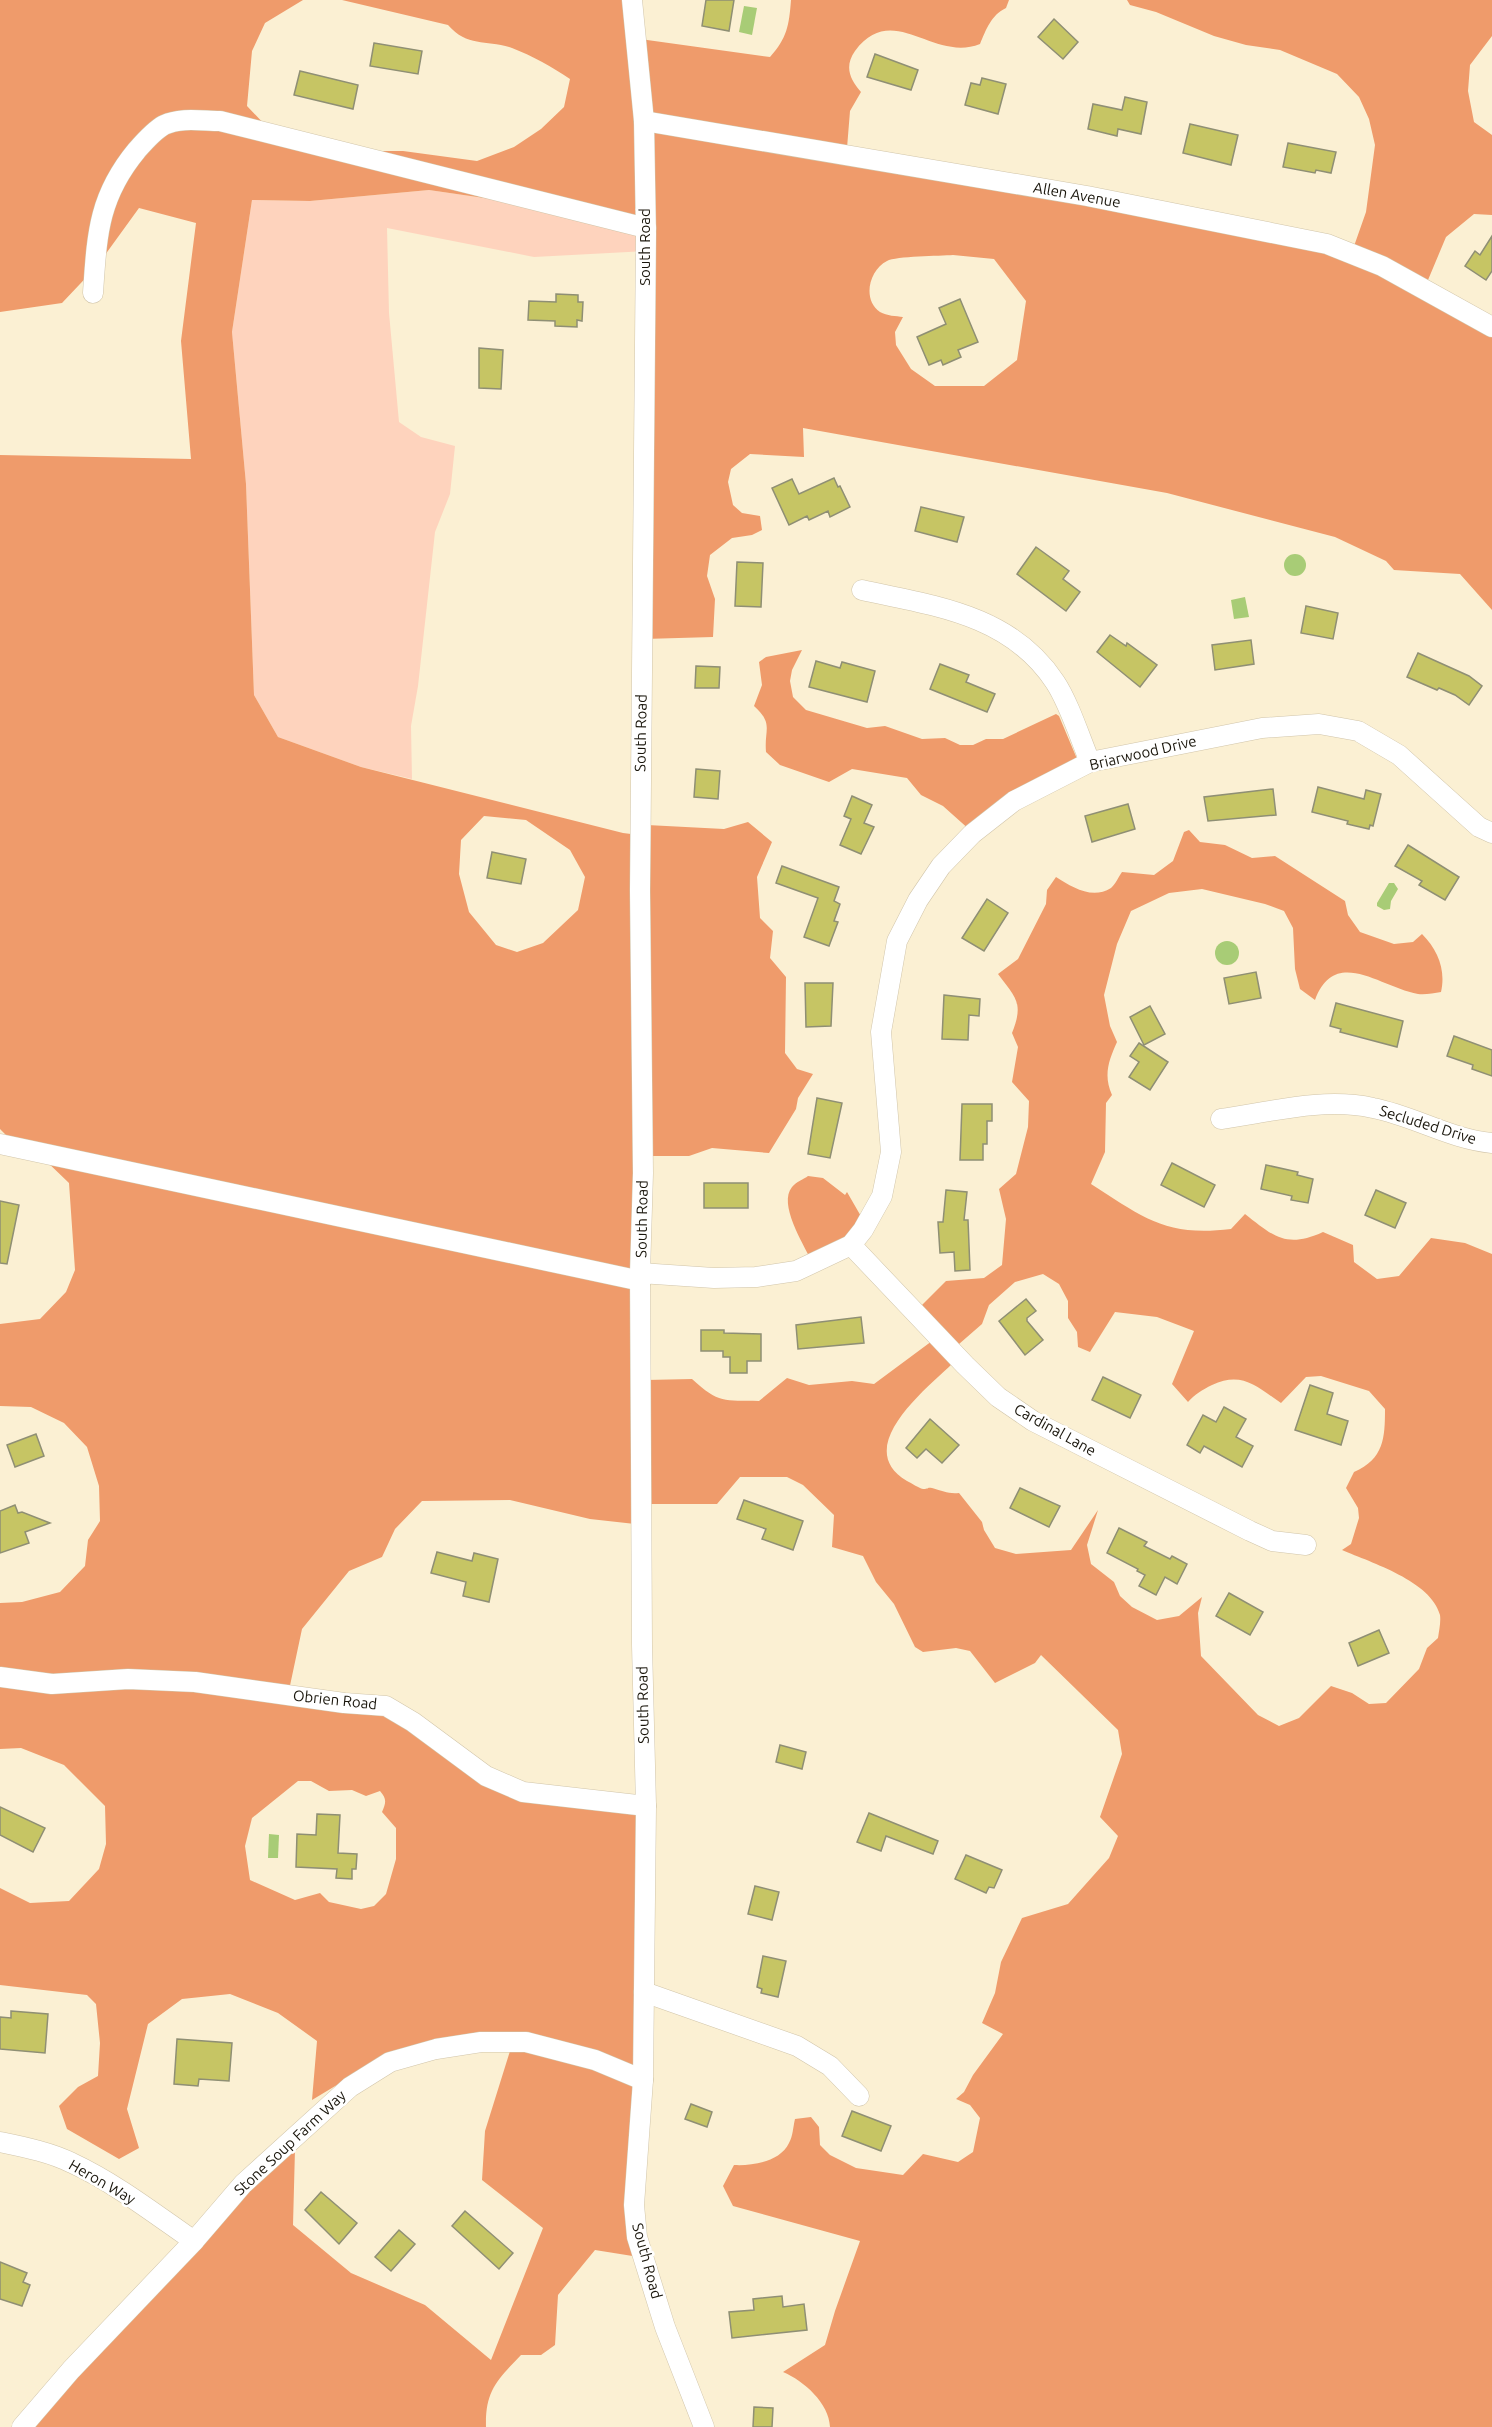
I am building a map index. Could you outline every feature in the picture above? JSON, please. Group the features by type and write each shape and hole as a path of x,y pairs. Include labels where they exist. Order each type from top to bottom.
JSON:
{"street":[{"name":"South Road","path":"632,0 644,121 646,228 640,891 643,1173 640,1277 642,1645 646,1806 643,2080 634,2205 638,2237 664,2327 704,2427"},
{"path":"93,293 96,246 101,214 108,193 124,166 144,143 164,125 186,120 220,121 646,228"},
{"name":"Allen Avenue","path":"644,121 1087,196 1327,244 1382,266 1492,327"},
{"path":"862,590 926,604 979,620 1012,636 1035,655 1057,684 1090,762"},
{"name":"Briarwood Drive","path":"851,1245 863,1230 882,1196 891,1152 881,1032 897,941 918,900 941,866 972,834 1014,801 1090,762 1262,728 1319,724 1358,731 1399,755 1479,827 1492,833"},
{"name":"Secluded Drive","path":"1221,1119 1332,1104 1373,1108 1469,1141 1492,1143"},
{"path":"0,1144 640,1277 756,1277 796,1271 851,1245"},
{"name":"Cardinal Lane","path":"851,1245 998,1397 1033,1421 1250,1532 1272,1541 1306,1545"},
{"name":"Obrien Road","path":"0,1677 52,1684 128,1679 195,1682 344,1703 386,1706 413,1722 486,1776 523,1792 646,1806"},
{"path":"644,1992 797,2046 830,2066 859,2096"},
{"name":"Stone Soup Farm Way","path":"22,2427 71,2370 194,2241 243,2184 350,2087 390,2062 436,2049 481,2042 526,2042 595,2060 643,2080"},
{"name":"Heron Way","path":"0,2142 72,2162 127,2195 194,2241"}],"shaded area":[{"path":"0,0 303,0 265,23 252,51 247,106 267,127 363,151 403,151 477,161 514,147 541,129 564,107 570,79 520,51 503,45 470,40 455,32 448,25 342,0 635,0 640,39 770,57 786,31 791,0 1009,0 1006,8 990,23 980,44 963,48 946,46 899,31 884,31 869,37 855,51 850,62 851,78 861,92 850,111 847,148 1353,249 1366,212 1375,145 1369,119 1359,97 1337,74 1280,50 1246,45 1214,36 1156,12 1130,5 1127,0 1492,0 1492,36 1470,65 1468,91 1474,122 1492,135 1492,215 1474,214 1446,237 1428,280 1431,286 1492,323 1492,610 1460,574 1394,570 1386,561 1335,537 1167,493 803,428 804,457 750,454 731,469 728,482 733,505 742,513 760,516 762,530 752,535 732,538 710,555 707,576 715,599 713,637 644,639 642,221 429,190 310,201 252,200 232,332 246,484 254,695 278,737 361,767 623,833 639,835 647,825 724,829 748,822 772,842 757,877 760,918 773,931 770,958 786,977 785,1053 797,1069 813,1074 798,1098 796,1109 769,1153 712,1148 689,1156 649,1156 646,1380 692,1379 716,1397 738,1401 759,1401 787,1378 809,1385 852,1381 874,1384 932,1341 916,1311 946,1281 984,1278 1002,1265 1006,1219 999,1189 1016,1174 1028,1127 1029,1101 1012,1082 1018,1047 1012,1033 1018,1007 1014,995 998,974 1018,959 1046,904 1047,890 1056,877 1082,891 1097,893 1111,888 1122,872 1154,875 1173,861 1184,832 1189,830 1200,842 1225,845 1252,858 1275,856 1345,901 1348,915 1360,932 1394,944 1413,942 1422,934 1432,947 1441,968 1441,992 1418,994 1360,974 1346,973 1334,975 1324,984 1315,1000 1300,989 1295,969 1293,928 1284,911 1265,904 1202,889 1169,893 1131,911 1117,944 1104,995 1110,1026 1117,1042 1108,1068 1109,1088 1112,1095 1106,1103 1105,1152 1091,1184 1141,1215 1172,1227 1208,1231 1231,1229 1245,1214 1272,1234 1289,1240 1310,1237 1323,1232 1353,1245 1354,1262 1377,1279 1399,1276 1431,1238 1465,1243 1492,1254 1492,2427 830,2427 829,2418 820,2401 807,2387 783,2372 825,2345 860,2241 733,2206 723,2186 734,2165 749,2165 779,2155 790,2140 795,2119 811,2117 819,2127 820,2145 830,2155 856,2168 903,2175 923,2154 958,2162 973,2152 980,2118 970,2105 956,2099 964,2092 973,2075 1003,2034 982,2023 995,1993 1001,1962 1022,1918 1068,1904 1109,1858 1118,1836 1100,1817 1122,1754 1118,1730 1041,1655 1035,1663 995,1683 970,1651 956,1648 923,1652 915,1647 894,1604 876,1582 863,1556 832,1547 834,1515 803,1485 787,1477 740,1477 717,1504 646,1504 644,1525 590,1519 510,1500 422,1501 395,1529 382,1557 349,1571 302,1629 288,1695 342,1702 402,1721 483,1783 645,1803 639,2137 645,2258 595,2250 558,2295 555,2345 541,2355 521,2355 499,2379 490,2395 486,2427 18,2427 34,2398 131,2307 196,2235 295,2149 293,2225 351,2273 425,2305 491,2360 543,2228 482,2180 485,2131 515,2035 380,2059 312,2100 317,2041 278,2013 230,1994 182,1999 148,2024 127,2109 139,2148 119,2159 67,2129 59,2106 78,2087 98,2076 100,2043 96,2004 87,1995 0,1985 0,1888 30,1903 69,1901 99,1869 106,1844 105,1806 64,1765 21,1748 0,1749 0,1603 22,1602 60,1592 85,1566 88,1540 100,1521 99,1486 87,1447 64,1423 31,1407 0,1406 0,1324 40,1319 66,1292 75,1270 69,1183 43,1158 13,1142 0,1129 0,455 191,459 181,341 196,223 139,208 97,266 62,303 0,312","holes":["953,255 994,259 1026,301 1017,360 984,386 935,386 911,369 896,345 895,332 903,317 880,312 874,307 870,293 872,278 881,265 892,259","484,816 526,820 570,850 585,877 578,910 543,943 517,952 496,945 469,912 459,874 461,840","1043,1274 1059,1284 1068,1301 1068,1318 1077,1332 1078,1347 1090,1352 1115,1312 1157,1317 1194,1331 1172,1384 1188,1402 1208,1387 1223,1381 1240,1380 1256,1386 1281,1403 1306,1377 1321,1376 1369,1391 1385,1409 1381,1446 1372,1461 1354,1472 1346,1488 1358,1508 1359,1518 1351,1544 1342,1550 1384,1567 1413,1583 1425,1592 1440,1615 1438,1638 1427,1648 1419,1669 1386,1703 1369,1704 1352,1693 1331,1686 1299,1718 1279,1726 1258,1715 1201,1656 1198,1613 1202,1597 1179,1616 1157,1620 1132,1607 1120,1596 1114,1582 1091,1564 1087,1545 1098,1510 1071,1550 1016,1554 995,1548 982,1522 959,1493 921,1488 907,1481 892,1468 887,1452 890,1436 899,1420 926,1388 952,1364 951,1351 982,1324 989,1305 1015,1282","298,1781 311,1781 329,1791 352,1790 366,1796 380,1791 385,1801 382,1812 396,1828 396,1859 386,1894 374,1906 361,1909 329,1902 320,1893 295,1900 250,1880 245,1846 252,1818"]},
{"path":"744,6 757,8 752,35 739,32"},
{"path":"429,190 642,221 647,251 534,257 387,228 389,313 399,422 421,437 455,446 450,494 435,532 418,686 411,726 412,779 361,767 278,737 254,695 246,484 232,332 252,200 310,201"},
{"path":"1295,554 1305,561 1306,565 1299,575 1295,576 1285,569 1284,565 1291,555"},
{"path":"1245,597 1249,617 1234,619 1231,600"},
{"path":"802,650 792,670 790,681 793,697 806,710 867,728 885,726 922,739 945,738 960,745 973,745 986,739 1003,739 1056,714 1059,716 1080,766 971,831 943,806 921,795 907,778 852,769 829,782 780,765 766,752 766,722 754,706 762,685 759,662 766,657"},
{"path":"1389,883 1394,883 1398,889 1391,901 1390,909 1384,910 1377,906 1377,903"},
{"path":"1227,941 1236,944 1239,953 1236,962 1227,965 1218,962 1215,953 1218,944"},
{"path":"808,1176 823,1178 845,1195 847,1192 866,1225 811,1260 793,1224 788,1203 788,1194 792,1187"},
{"path":"269,1834 279,1835 278,1858 268,1858"}],"building":[{"path":"706,0 734,0 729,31 702,26"},
{"path":"1054,19 1078,42 1063,59 1038,37"},
{"path":"374,43 422,51 418,74 370,66"},
{"path":"875,54 918,70 911,90 867,77"},
{"path":"300,71 358,85 353,109 294,95"},
{"path":"982,78 1006,84 998,114 965,105 971,83 980,85"},
{"path":"1125,97 1147,102 1141,134 1118,129 1117,136 1088,129 1093,104 1122,110"},
{"path":"1190,124 1238,135 1231,165 1183,153"},
{"path":"1288,143 1336,152 1331,173 1316,170 1315,173 1283,167"},
{"path":"1492,236 1492,271 1486,280 1465,266 1475,251 1480,255"},
{"path":"556,294 578,295 578,302 583,302 582,321 577,320 577,327 555,326 555,321 528,320 529,301 556,302"},
{"path":"960,299 978,342 958,350 961,357 943,365 941,360 929,365 917,337 946,324 939,308"},
{"path":"479,348 503,350 501,389 479,388"},
{"path":"834,478 850,507 830,517 828,511 809,520 807,516 789,525 772,488 792,479 799,494"},
{"path":"921,507 964,517 957,542 915,531"},
{"path":"1036,547 1069,571 1063,579 1080,592 1066,611 1017,574"},
{"path":"737,562 763,563 761,607 735,606"},
{"path":"1306,606 1338,613 1333,639 1301,633"},
{"path":"1110,635 1126,646 1127,643 1157,665 1140,687 1097,652"},
{"path":"1251,640 1254,664 1215,670 1212,645"},
{"path":"1418,653 1469,676 1482,686 1469,705 1455,695 1407,677"},
{"path":"816,661 840,668 842,662 875,671 867,702 809,687"},
{"path":"940,664 969,675 966,682 995,694 987,712 930,689"},
{"path":"696,666 720,667 719,688 695,688"},
{"path":"696,769 720,771 718,799 694,797"},
{"path":"1318,787 1364,799 1366,790 1381,794 1373,826 1370,825 1369,829 1347,824 1348,821 1312,812"},
{"path":"1273,789 1276,815 1208,821 1204,797"},
{"path":"852,796 872,805 864,823 874,827 861,854 840,845 851,819 844,816"},
{"path":"1128,804 1135,829 1092,842 1085,816"},
{"path":"1408,845 1459,877 1445,900 1419,885 1422,881 1395,866"},
{"path":"492,852 526,859 521,884 487,878"},
{"path":"782,866 839,887 834,901 840,904 834,921 838,922 829,946 804,937 818,898 776,883"},
{"path":"987,899 1008,913 984,951 962,938"},
{"path":"1256,972 1261,998 1229,1004 1224,978"},
{"path":"805,983 833,983 831,1026 806,1027"},
{"path":"944,995 980,999 979,1016 969,1015 968,1040 942,1039"},
{"path":"1336,1003 1403,1021 1397,1047 1340,1032 1341,1029 1330,1026"},
{"path":"1150,1006 1165,1034 1144,1045 1130,1017"},
{"path":"1454,1036 1492,1050 1492,1076 1472,1069 1473,1065 1447,1056"},
{"path":"1139,1043 1168,1062 1150,1090 1129,1077 1139,1062 1130,1056"},
{"path":"817,1098 842,1103 830,1158 808,1154"},
{"path":"962,1104 992,1104 992,1121 987,1121 987,1144 983,1144 983,1160 960,1160"},
{"path":"1172,1163 1215,1185 1204,1207 1161,1185"},
{"path":"1266,1165 1298,1172 1297,1175 1313,1179 1308,1203 1291,1200 1292,1196 1261,1189"},
{"path":"704,1183 748,1183 748,1208 704,1208"},
{"path":"946,1190 967,1192 964,1220 968,1220 970,1270 955,1271 954,1252 940,1253 938,1222 943,1222"},
{"path":"1376,1190 1406,1203 1395,1228 1365,1215"},
{"path":"0,1201 19,1205 7,1264 0,1263"},
{"path":"1026,1299 1036,1311 1027,1318 1027,1321 1043,1340 1025,1355 999,1321"},
{"path":"861,1317 864,1343 798,1349 796,1325"},
{"path":"701,1330 761,1334 761,1361 747,1361 747,1373 730,1373 730,1357 723,1357 723,1351 701,1351"},
{"path":"1103,1377 1141,1395 1130,1418 1092,1400"},
{"path":"1310,1385 1333,1393 1327,1414 1348,1421 1341,1445 1295,1430"},
{"path":"1224,1407 1246,1419 1236,1437 1253,1446 1242,1467 1204,1446 1200,1453 1187,1445 1203,1415 1216,1422"},
{"path":"930,1419 959,1445 942,1463 926,1449 917,1458 906,1448"},
{"path":"36,1434 44,1456 15,1467 7,1445"},
{"path":"1020,1488 1060,1506 1049,1527 1010,1508"},
{"path":"744,1500 803,1521 793,1550 762,1539 766,1529 737,1519"},
{"path":"15,1505 18,1513 22,1512 50,1523 25,1532 29,1543 0,1553 0,1511"},
{"path":"1119,1528 1147,1542 1144,1546 1170,1559 1172,1556 1187,1564 1177,1584 1165,1577 1156,1595 1139,1586 1145,1575 1107,1553"},
{"path":"437,1552 472,1561 474,1553 498,1559 489,1602 463,1596 466,1582 431,1573"},
{"path":"1229,1593 1263,1612 1250,1635 1216,1616"},
{"path":"1379,1630 1389,1653 1358,1666 1349,1643"},
{"path":"780,1745 806,1752 802,1769 776,1762"},
{"path":"0,1807 45,1828 33,1852 0,1835"},
{"path":"869,1813 938,1841 933,1854 886,1836 881,1851 857,1842"},
{"path":"317,1814 340,1815 338,1853 357,1854 356,1869 352,1869 352,1879 336,1878 337,1869 296,1867 297,1834 316,1835"},
{"path":"966,1855 1002,1870 994,1888 989,1887 986,1893 955,1879"},
{"path":"755,1886 779,1892 772,1920 748,1914"},
{"path":"763,1956 786,1961 778,1997 761,1993 762,1989 757,1987"},
{"path":"11,2011 48,2014 45,2053 0,2049 0,2017 11,2018"},
{"path":"177,2039 232,2043 229,2081 199,2079 198,2086 174,2084"},
{"path":"691,2104 712,2112 707,2127 685,2119"},
{"path":"852,2111 891,2126 881,2151 842,2136"},
{"path":"321,2192 357,2223 339,2244 305,2210"},
{"path":"465,2211 513,2253 499,2269 452,2226"},
{"path":"399,2230 415,2244 391,2271 375,2257"},
{"path":"0,2262 27,2273 23,2282 30,2285 22,2306 0,2299"},
{"path":"782,2296 783,2307 804,2304 807,2330 732,2338 729,2312 754,2310 753,2299"},
{"path":"754,2407 773,2408 772,2427 753,2427"}]}
